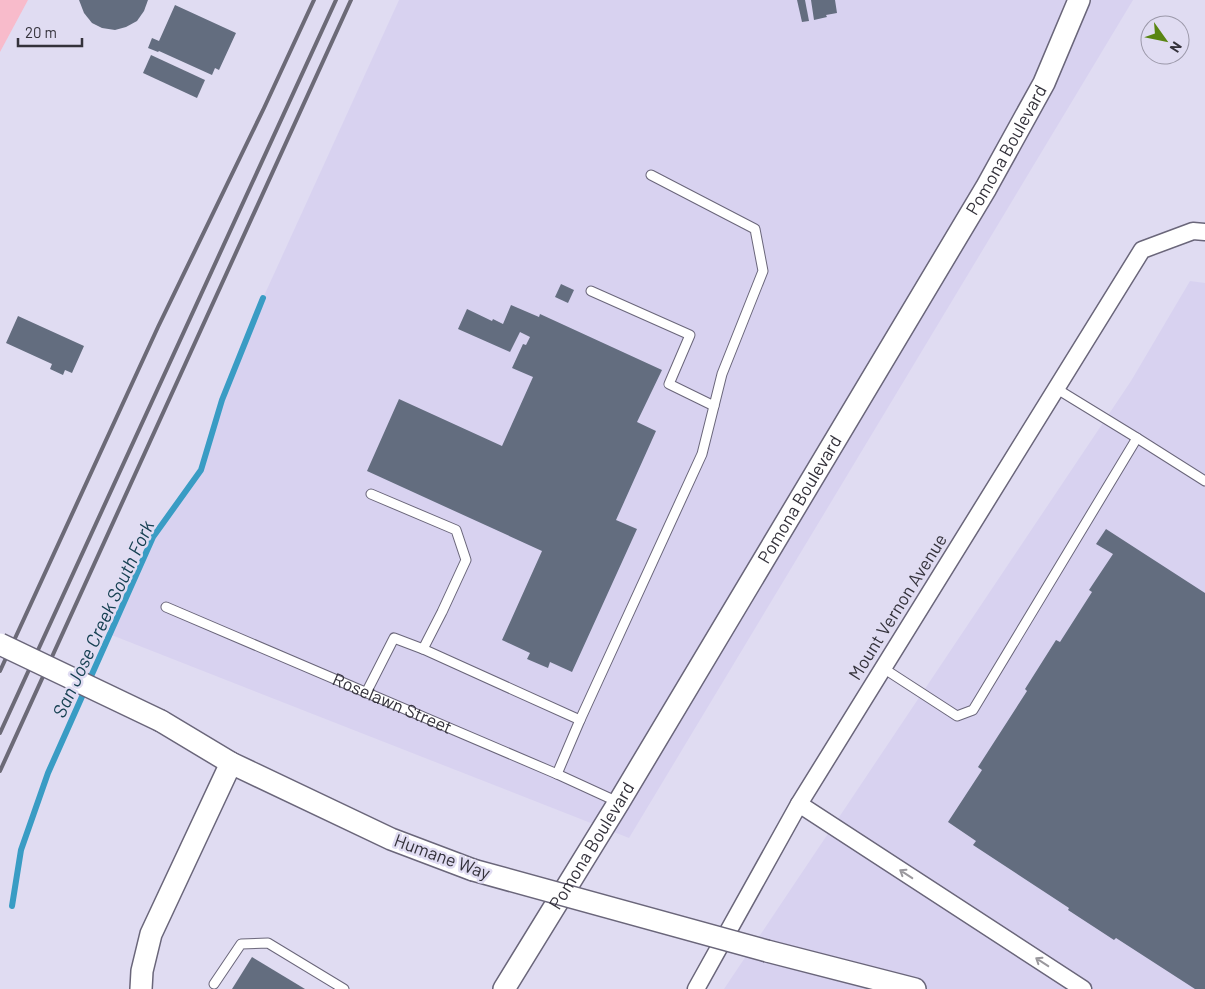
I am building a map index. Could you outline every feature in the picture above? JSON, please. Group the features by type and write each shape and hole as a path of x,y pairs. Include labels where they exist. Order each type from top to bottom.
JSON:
{"street":[{"name":"Pomona Boulevard","path":"504,989 619,802 986,188 1044,82 1079,0"},
{"name":"Mount Vernon Avenue","path":"696,989 799,804 1142,250 1192,231 1205,232"},
{"name":"Humane Way","path":"0,644 161,721 231,763 391,839 473,870 767,952 916,989"},
{"path":"141,989 142,971 150,934 231,763"},
{"path":"799,804 1083,989"}],"lane":[{"path":"557,774 702,454 722,374 762,271 755,229 652,175"},
{"path":"591,291 690,336 669,384 714,406"},
{"path":"1057,390 1205,481"},
{"path":"883,668 957,716 972,710 1137,438"},
{"path":"372,494 456,530 466,560 423,650"},
{"name":"Roselawn Street","path":"166,607 619,802"},
{"path":"366,693 394,638 580,720"},
{"path":"214,984 242,944 268,943 344,989"}],"shaded area":[{"path":"0,0 28,0 0,52"},
{"path":"399,0 1133,0 629,838 109,634 153,537 201,470 222,400 263,298"},
{"path":"1190,281 1205,283 1205,989 724,989 1131,381"}],"building":[{"path":"79,0 148,0 144,11 137,21 115,30 102,28 92,23 84,13"},
{"path":"797,0 805,0 809,21 802,22"},
{"path":"811,0 835,0 837,13 814,20"},
{"path":"175,5 236,33 219,70 215,68 212,75 159,51 148,48 152,38 159,41"},
{"path":"151,55 205,80 197,98 143,73"},
{"path":"561,284 574,290 568,303 555,297"},
{"path":"511,305 539,317 540,314 662,370 637,422 656,431 616,520 637,529 572,672 550,662 548,668 527,659 530,653 502,640 542,551 367,471 399,399 502,446 533,377 512,368 523,344 526,345 530,337 520,332 510,352 458,329 467,309 503,324"},
{"path":"18,316 84,346 72,373 65,370 63,375 50,369 52,364 6,343"},
{"path":"1106,529 1205,593 1205,989 1195,989 1116,938 1114,940 973,845 976,841 948,822 982,770 978,767 1027,691 1025,689 1056,640 1060,642 1092,592 1089,590 1113,554 1096,544"},
{"path":"252,957 305,989 232,989"}],"waterway":[{"name":"San Jose Creek South Fork","path":"12,906 21,850 48,773 153,537 201,470 222,400 263,298"}],"railway":[{"path":"0,671 158,327 314,0"},
{"path":"0,733 336,0"},
{"path":"0,771 351,0"}]}
